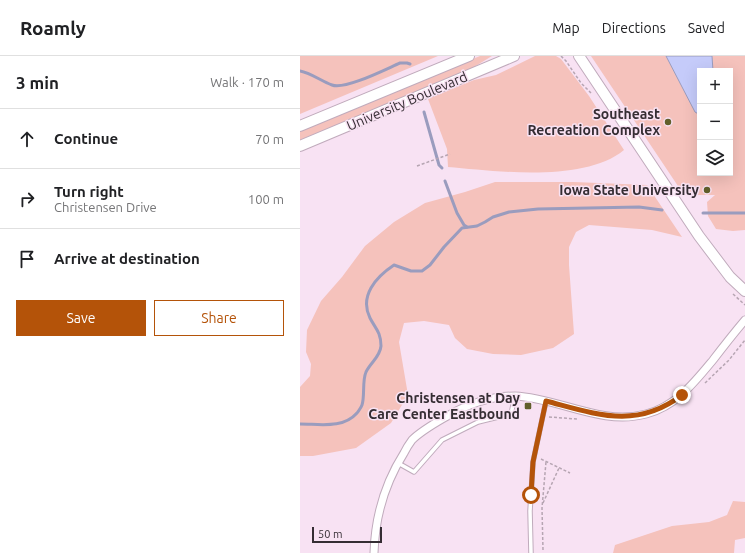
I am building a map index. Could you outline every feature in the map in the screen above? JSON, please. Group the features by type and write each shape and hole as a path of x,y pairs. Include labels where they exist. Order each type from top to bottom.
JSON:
{"main road":[{"name":"University Boulevard","path":"300,126 469,56"},
{"name":"University Boulevard","path":"300,146 514,56"},
{"path":"579,56 699,236 730,277 745,291"}],"street":[{"path":"374,553 375,533 388,481 412,440 434,424 473,403 515,396 546,401 575,409 616,417 641,415 664,407 682,395 745,320"}],"lane":[{"path":"398,463 414,472 442,440 478,422 512,414 515,396"},
{"path":"531,553 530,511 533,462 546,401"}],"path":[{"path":"417,166 450,154"},
{"path":"738,300 745,305"},
{"path":"546,417 581,419"},
{"path":"538,458 570,473"},
{"path":"543,550 542,504 546,462"},
{"path":"542,504 559,468"}],"shaded area":[{"path":"300,56 438,56 300,114"},
{"path":"480,56 492,56 469,70 300,140 300,131"},
{"path":"535,56 556,56 561,59 589,96 624,150 607,160 586,167 563,171 514,172 448,167 447,149 428,99 474,80 496,75"},
{"name":"Southeast Recreation Complex","path":"591,56 745,56 745,230 733,231 716,229 708,216 707,202 715,195 684,195"},
{"path":"495,182 574,182 647,185 682,237 652,230 589,225 576,232 569,247 574,334 553,348 521,355 493,354 467,349 455,338 449,325 424,321 404,323 399,342 408,395 391,423 356,448 313,456 300,456 300,387 310,376 311,364 306,352 307,330 321,301 342,277 365,246 394,222 425,203"},
{"path":"733,501 745,502 745,538 735,540 734,553 613,553 615,545 672,526 709,522 727,515"}],"water":[{"path":"666,56 712,56 713,68 697,68 697,113"}],"waterway":[{"path":"300,71 308,73 332,85 338,86 356,82 400,63 410,64"},
{"path":"424,112 439,165 442,168"},
{"path":"445,181 457,213 464,225 467,227"},
{"path":"300,424 338,424 351,418 361,407 366,372 379,353 381,346 379,334 367,310 368,295 371,288 381,275 394,265 411,271 422,271 430,265 462,228 477,226 493,217 509,212 538,209 639,207 662,210"},
{"path":"703,213 745,213"}],"place":[{"name":"Southeast Recreation Complex","path":"668,122"},
{"name":"Iowa State University","path":"707,190"},
{"name":"Christensen at Day Care Center Eastbound","path":"528,406"}],"route":[{"path":"531,495 533,462 546,401 605,415 627,417 646,414 664,407 682,395"}]}
